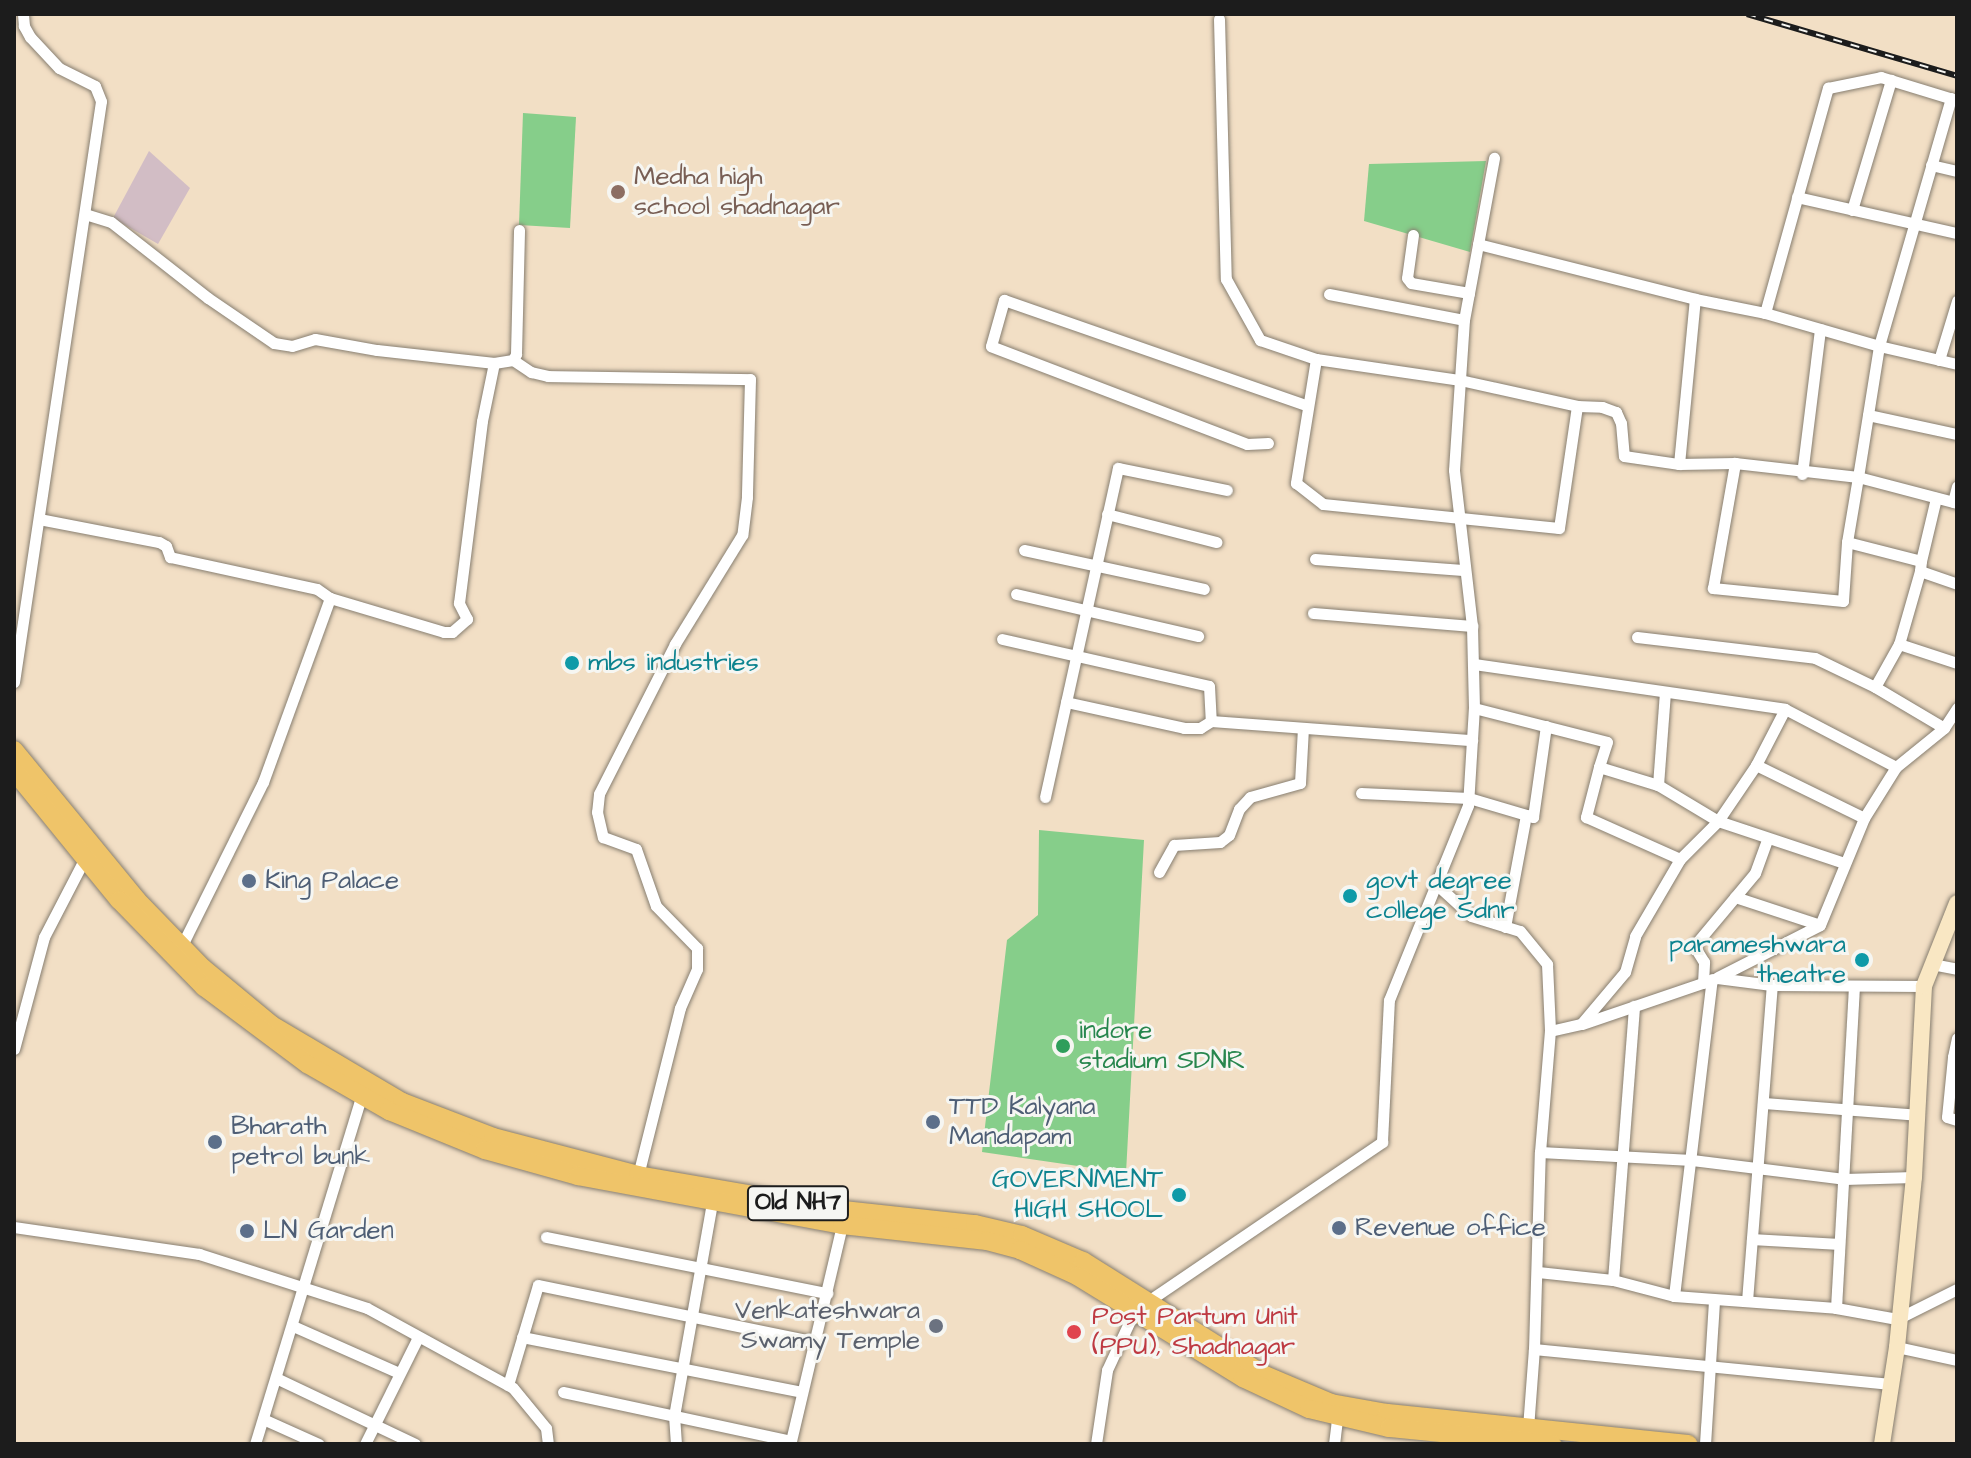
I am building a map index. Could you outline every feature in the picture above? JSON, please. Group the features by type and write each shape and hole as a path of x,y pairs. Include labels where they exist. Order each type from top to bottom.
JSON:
{"main road":[{"name":"Old NH7","path":"14,750 91,846 181,947 227,990 363,1090 493,1137 638,1175 867,1214 999,1228 1083,1261 1140,1305 1276,1396 1337,1418 1458,1439 1545,1444"},
{"name":"Old NH7","path":"14,771 156,940 204,987 253,1027 437,1131 520,1160 712,1202 842,1225 976,1240 1020,1250 1140,1305 1265,1375 1321,1399 1373,1411 1641,1442 1688,1444"},
{"path":"1882,1444 1897,1347 1897,1319 1914,1177 1924,986 1957,903"}],"street":[{"path":"14,682 85,214 100,94 86,79 59,68 30,37 23,14"},
{"path":"1219,19 1226,279 1260,340 1316,359 1460,380 1577,406 1602,407 1616,412 1621,423 1624,456 1679,464 1735,463 1802,474 1858,477 1955,503 1957,486"},
{"path":"1735,463 1713,588 1843,601 1847,542 1879,346 1931,165 1954,100 1881,77 1828,88 1765,313"},
{"path":"1852,210 1891,80"},
{"path":"1096,1444 1107,1370 1140,1305 1382,1142 1389,1000 1469,798 1474,664 1454,470 1464,320 1494,158"},
{"path":"1931,165 1957,171"},
{"path":"1797,197 1957,233"},
{"path":"85,214 111,222 208,298 284,347 315,339 377,350 494,363 513,360 531,372 548,376 750,379 747,497 742,535 675,644 599,794 597,812 603,837 636,849 656,906 697,948 697,969 680,1008 638,1175"},
{"path":"513,360 519,230"},
{"path":"1413,235 1407,278 1411,283 1469,293"},
{"path":"1478,244 1695,299 1765,313 1879,346 1957,364"},
{"path":"1329,294 1464,320"},
{"path":"1679,464 1695,299"},
{"path":"1268,443 1247,444 991,346 1004,300 1308,406"},
{"path":"1939,360 1957,301"},
{"path":"1802,474 1820,329"},
{"path":"1316,359 1296,483 1323,504 1559,528 1577,406"},
{"path":"39,519 159,542 166,546 170,557 317,589 330,598 452,632 467,619 459,603 482,421 494,363"},
{"path":"1868,415 1957,434"},
{"path":"1045,797 1118,468 1227,490"},
{"path":"1875,687 1899,644 1936,498"},
{"path":"1107,514 1216,542"},
{"path":"1847,542 1920,566 1957,584"},
{"path":"1024,550 1204,589"},
{"path":"1315,559 1463,570"},
{"path":"1016,594 1198,636"},
{"path":"181,947 263,782 330,598"},
{"path":"1313,613 1472,626"},
{"path":"1637,637 1815,658 1875,687 1944,728"},
{"path":"1002,639 1209,686 1211,721"},
{"path":"1899,644 1957,663"},
{"path":"1474,664 1785,709 1896,767"},
{"path":"1658,785 1665,692"},
{"path":"1066,702 1184,728 1200,728 1211,721 1472,740"},
{"path":"1474,708 1607,742 1586,817 1680,859"},
{"path":"1550,1031 1581,1024 1711,980 1820,925 1864,818 1896,767 1944,728 1957,708"},
{"path":"1581,1024 1625,972 1635,936 1680,859 1718,821 1756,765 1785,709"},
{"path":"1361,793 1469,798 1533,817 1546,726"},
{"path":"1159,872 1174,845 1220,842 1229,835 1239,809 1250,797 1300,783 1303,728"},
{"path":"1756,765 1864,818"},
{"path":"1599,767 1658,785 1718,821 1844,863"},
{"path":"1505,927 1526,815"},
{"path":"1674,1296 1711,980 1694,946 1755,873 1768,838"},
{"path":"14,1049 18,1015 44,937 85,858"},
{"path":"1436,884 1471,916 1520,931 1547,964 1550,1031 1540,1152 1538,1272 1528,1428"},
{"path":"1735,897 1820,925"},
{"path":"1932,964 1957,969"},
{"path":"1711,980 1772,985 1924,986"},
{"path":"1747,1301 1772,985"},
{"path":"1836,1308 1854,987"},
{"path":"1613,1280 1634,1006"},
{"path":"1957,1038 1947,1117 1957,1120"},
{"path":"255,1444 306,1286 363,1090"},
{"path":"1763,1103 1918,1115"},
{"path":"1540,1152 1692,1160 1844,1179 1914,1177"},
{"path":"676,1444 674,1416 712,1202"},
{"path":"563,1392 791,1441 842,1225"},
{"path":"14,1227 199,1254 367,1308 508,1385 546,1428 548,1444"},
{"path":"546,1237 827,1293"},
{"path":"1752,1239 1839,1244"},
{"path":"1538,1272 1613,1280 1674,1296 1836,1308 1897,1319 1957,1289"},
{"path":"508,1385 538,1285 815,1342"},
{"path":"1705,1444 1714,1301"},
{"path":"293,1326 399,1373"},
{"path":"365,1444 418,1337"},
{"path":"522,1337 802,1392"},
{"path":"1897,1347 1957,1360"},
{"path":"1534,1349 1890,1384"},
{"path":"276,1378 415,1444"},
{"path":"1334,1444 1337,1418"},
{"path":"263,1419 319,1444"}],"shaded area":[{"path":"149,151 190,188 158,244 113,218"}],"green space":[{"path":"523,113 576,117 570,228 519,225"},
{"path":"1486,161 1470,252 1364,221 1369,164"},
{"name":"indore stadium SDNR","path":"1039,830 1144,840 1126,1173 982,1152 1007,940 1038,915"}],"railway":[{"path":"1747,14 1957,76"}],"place":[{"name":"Medha high school shadnagar","path":"618,192"},
{"name":"mbs industries","path":"572,663"},
{"name":"King Palace","path":"249,881"},
{"name":"govt degree college Sdnr","path":"1350,896"},
{"name":"parameshwara theatre","path":"1862,960"},
{"name":"indore stadium SDNR","path":"1063,1046"},
{"name":"TTD Kalyana Mandapam","path":"933,1122"},
{"name":"Bharath petrol bunk","path":"215,1142"},
{"name":"GOVERNMENT HIGH SHOOL","path":"1179,1195"},
{"name":"Revenue office","path":"1339,1228"},
{"name":"LN Garden","path":"247,1231"},
{"name":"Venkateshwara Swamy Temple","path":"936,1326"},
{"name":"Post Partum Unit (PPU), Shadnagar","path":"1074,1332"}]}
